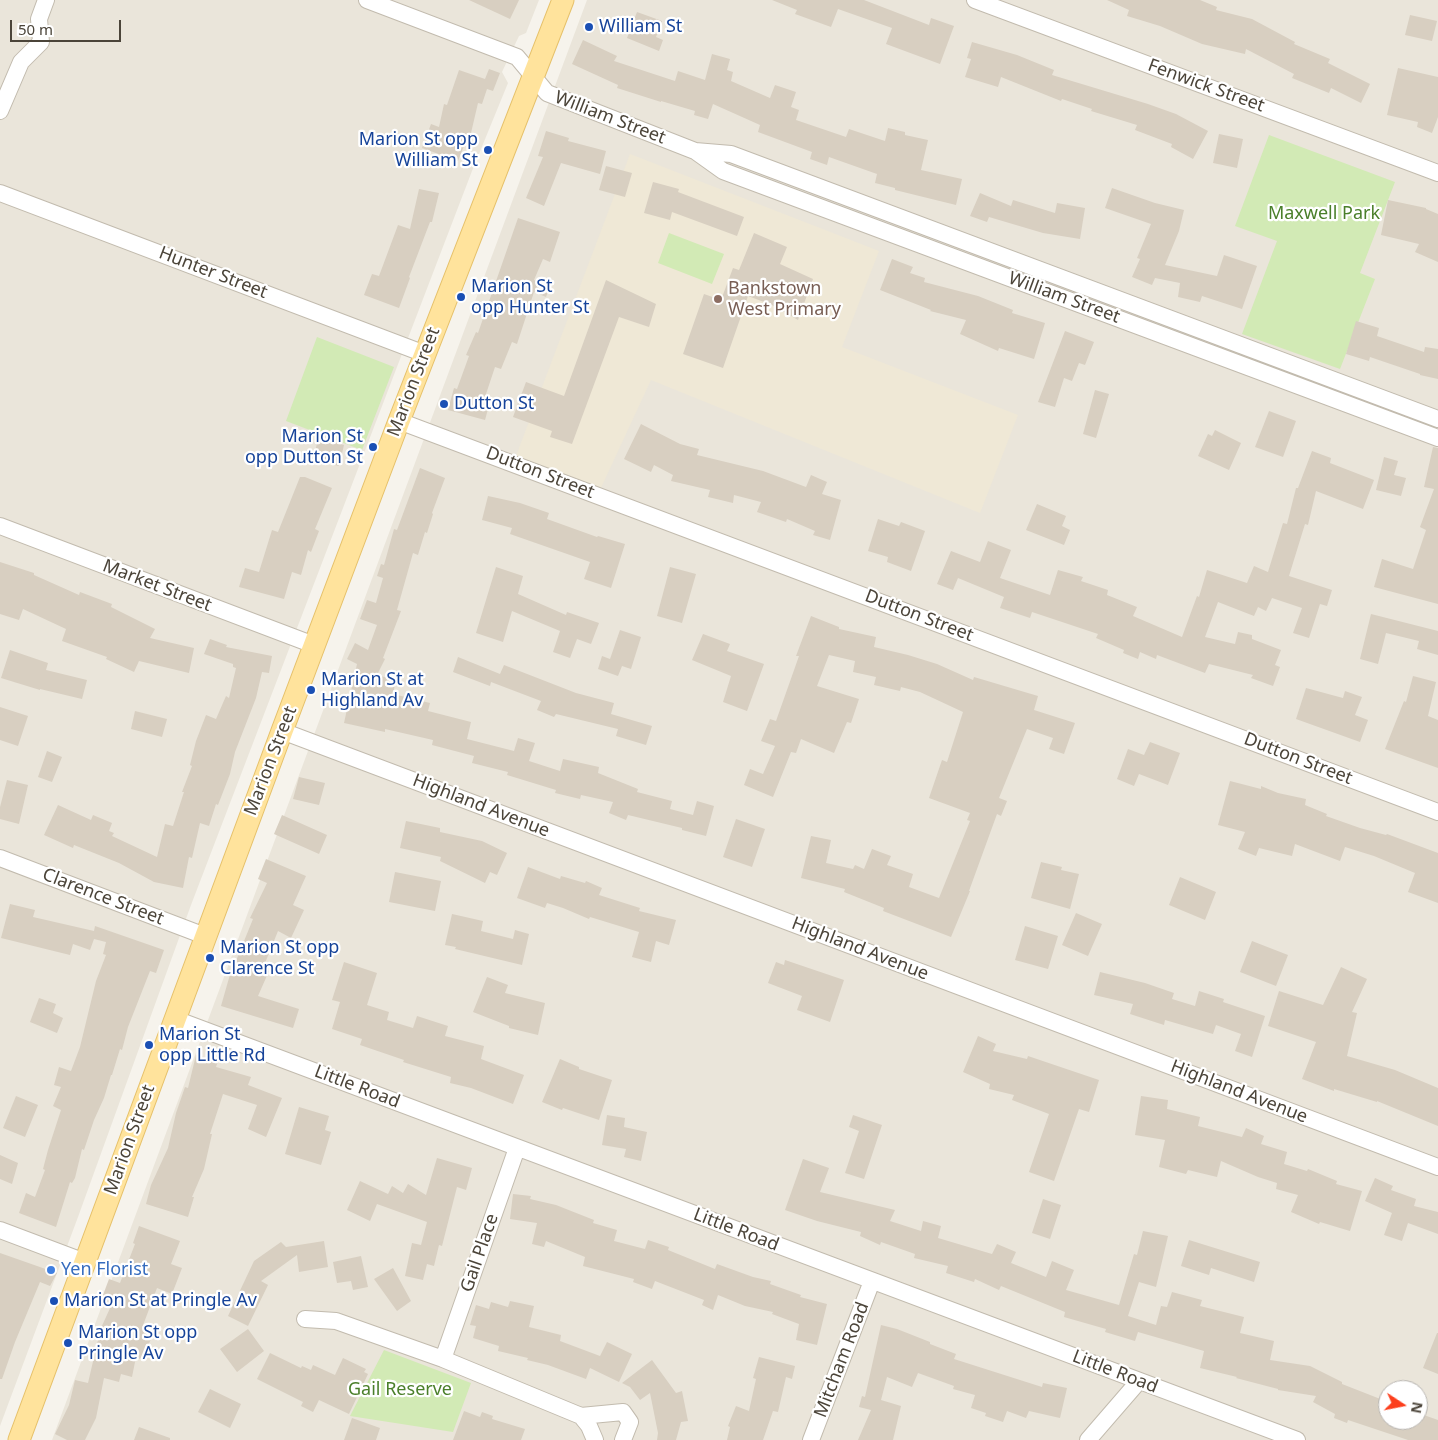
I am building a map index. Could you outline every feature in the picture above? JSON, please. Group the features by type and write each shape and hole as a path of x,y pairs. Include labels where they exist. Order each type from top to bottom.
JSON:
{"main road":[{"name":"Marion Street","path":"20,1438 314,645 532,76 563,0"}],"street":[{"path":"0,111 21,62 41,42 39,19 46,0"},
{"name":"William Street","path":"366,0 517,58 547,93 695,151 723,171 1438,438"},
{"name":"Fenwick Street","path":"975,0 1438,173"},
{"name":"William Street","path":"695,151 731,154 1438,419"},
{"name":"Hunter Street","path":"0,193 425,354"},
{"name":"Dutton Street","path":"399,421 1438,812"},
{"name":"Market Street","path":"0,526 314,645"},
{"name":"Highland Avenue","path":"282,731 1438,1167"},
{"name":"Clarence Street","path":"0,858 205,936"},
{"name":"Little Road","path":"175,1018 1139,1381 1269,1435 1297,1440"},
{"name":"Gail Place","path":"443,1359 517,1148"},
{"path":"0,1230 85,1262"},
{"name":"Mitcham Road","path":"811,1440 872,1281"},
{"path":"305,1319 336,1321 443,1359 581,1416 590,1426 594,1440"},
{"path":"1088,1440 1139,1381"},
{"path":"581,1416 623,1412 630,1422 623,1440"}],"shaded area":[{"path":"0,0 539,0 526,33 519,36 502,72 508,83 472,171 191,905 0,1426"},
{"path":"587,0 1438,0 1438,1440 52,1440"},
{"name":"Bankstown West Primary","path":"630,154 879,251 842,347 1018,415 980,513 651,380 600,490 516,456"}],"green space":[{"name":"Maxwell Park","path":"1269,135 1395,182 1360,273 1375,279 1340,369 1242,334 1277,241 1235,226"},
{"path":"669,233 724,254 712,284 658,263"},
{"path":"317,337 394,367 362,450 286,421"},
{"name":"Gail Reserve","path":"384,1350 471,1383 453,1432 350,1416"}],"building":[{"path":"469,0 519,0 510,19"},
{"path":"772,0 864,0 929,25 931,18 954,26 940,64 886,44 892,28 838,9 831,27 795,14 797,10"},
{"path":"1107,0 1200,0 1217,7 1216,10 1252,19 1295,42 1294,44 1330,59 1328,63 1370,84 1361,103 1331,88 1329,93 1292,78 1294,74 1246,49 1245,54 1202,44 1160,26 1127,16 1129,10"},
{"path":"637,12 662,21 656,37 663,40 659,51 627,38"},
{"path":"1410,15 1437,21 1432,41 1405,35"},
{"path":"583,40 617,56 614,61 675,81 678,71 705,80 712,54 730,59 727,70 733,72 731,81 770,98 775,85 796,92 791,107 799,110 796,120 846,137 849,129 885,141 888,128 905,132 905,135 928,140 921,170 962,179 956,205 895,190 895,188 875,183 877,174 829,157 827,165 810,159 812,152 758,132 760,125 713,104 708,119 694,115 695,111 617,88 618,85 572,64"},
{"path":"972,42 1017,55 1054,70 1052,75 1176,114 1208,131 1193,159 1171,147 1172,144 1135,130 1137,125 1091,111 1092,109 1062,99 1061,101 1001,77 998,87 965,77 971,59 967,58"},
{"path":"1398,68 1438,77 1438,117 1432,133 1417,127 1418,122 1387,115"},
{"path":"489,69 500,73 493,91 487,89 482,104 478,103 471,133 469,133 458,161 422,148 431,124 439,127 444,104 447,105 459,70 485,79"},
{"path":"546,131 569,138 568,141 606,151 600,174 561,163 544,206 526,198 543,157 538,156"},
{"path":"1219,134 1243,139 1237,168 1213,163"},
{"path":"606,166 632,173 625,197 599,190"},
{"path":"653,182 679,189 678,192 744,217 737,236 672,212 670,220 644,213"},
{"path":"1112,188 1155,203 1184,210 1179,231 1165,265 1217,276 1224,255 1257,266 1242,309 1202,296 1200,302 1178,297 1180,283 1155,278 1152,285 1132,277 1140,259 1137,258 1151,224 1105,208"},
{"path":"419,189 439,193 432,222 430,222 399,308 364,295 372,274 379,276 398,225 410,229"},
{"path":"980,193 1011,206 1013,200 1055,213 1057,203 1085,208 1080,239 1043,233 989,217 987,222 970,216"},
{"path":"1388,200 1426,208 1438,214 1438,262 1415,252 1419,244 1381,235"},
{"path":"518,218 560,232 550,262 543,259 534,280 550,286 546,297 534,292 517,344 512,342 501,369 495,367 485,397 491,398 485,420 448,410 454,388 457,389 469,356 466,355 476,332 478,333"},
{"path":"754,233 787,247 780,264 813,279 798,320 772,305 748,296 723,368 683,354 704,294 721,300 733,268 739,270"},
{"path":"892,259 913,267 910,273 925,278 924,282 978,296 1013,310 1012,313 1045,323 1034,359 999,348 998,351 960,334 966,320 930,311 880,290"},
{"path":"606,280 656,304 649,327 619,317 572,444 550,437 552,431 513,417 526,382 564,396"},
{"path":"1356,321 1379,328 1377,336 1424,352 1425,347 1438,349 1438,379 1420,375 1370,357 1369,361 1346,354"},
{"path":"1065,331 1094,342 1085,365 1079,363 1072,381 1064,378 1055,407 1038,402"},
{"path":"1095,390 1109,394 1096,438 1083,434"},
{"path":"1269,411 1296,421 1283,457 1255,447"},
{"path":"641,424 680,444 699,449 697,455 763,471 806,487 811,475 827,482 822,494 841,500 830,540 813,535 815,531 787,519 786,522 757,512 761,502 734,495 733,503 708,497 710,490 671,481 673,475 654,465 651,472 624,459"},
{"path":"1215,430 1241,443 1229,470 1198,456 1208,434 1212,436"},
{"path":"318,439 344,445 339,466 313,460"},
{"path":"1433,447 1438,448 1438,604 1374,587 1382,559 1413,569 1426,530 1420,527 1434,489 1424,487"},
{"path":"1312,451 1331,458 1330,463 1374,480 1363,509 1316,491 1308,525 1305,524 1289,576 1332,590 1327,606 1320,604 1309,638 1293,633 1302,608 1272,598 1266,611 1258,607 1254,616 1218,602 1205,637 1235,644 1238,632 1252,635 1252,639 1281,650 1275,665 1280,667 1273,686 1251,678 1253,675 1209,664 1205,673 1157,655 1156,659 1140,652 1138,659 1123,653 1124,650 1096,638 1098,634 1032,612 1030,618 1000,608 1004,597 958,578 953,590 937,584 951,551 980,562 988,541 1011,550 1000,578 1050,595 1058,570 1083,577 1081,581 1108,590 1107,595 1137,607 1133,616 1182,637 1197,596 1199,597 1207,570 1247,583 1254,566 1268,572 1283,523 1287,524 1296,488 1298,488"},
{"path":"1384,457 1398,461 1394,475 1406,478 1401,496 1376,490"},
{"path":"420,468 445,478 418,555 413,553 397,610 401,611 383,658 385,659 377,675 396,680 393,694 430,703 428,711 471,722 467,739 514,751 518,738 535,743 529,761 560,771 563,759 599,767 598,773 638,789 637,792 672,801 670,809 693,815 697,801 714,806 706,836 628,815 626,820 609,813 613,802 581,795 580,799 555,793 556,790 507,775 508,772 472,763 474,756 432,745 433,740 385,729 385,732 344,723 357,664 347,659 355,643 368,650 377,625 360,619 367,600 376,603 383,578 377,576 381,564 384,565 394,529 397,530"},
{"path":"300,477 305,477 332,488 315,529 319,531 311,552 308,550 301,575 292,572 284,599 239,587 245,568 259,572 272,530 278,532"},
{"path":"488,496 520,503 549,513 547,519 597,537 625,544 611,588 584,579 590,562 510,534 512,528 482,520"},
{"path":"1037,504 1066,516 1062,526 1070,530 1064,545 1026,530"},
{"path":"878,519 899,526 901,522 925,531 911,571 887,562 888,557 868,551"},
{"path":"0,562 34,573 34,575 79,595 80,592 112,604 111,607 155,629 150,638 194,648 189,673 139,661 134,672 106,659 107,657 62,641 66,629 23,609 19,620 0,614"},
{"path":"496,567 523,576 518,594 566,615 567,612 599,623 591,644 577,639 570,658 553,652 560,631 512,611 503,642 476,633"},
{"path":"670,567 696,574 682,623 657,616"},
{"path":"1371,614 1438,631 1438,655 1417,649 1419,641 1386,633 1378,664 1360,659"},
{"path":"811,616 839,627 839,629 876,637 874,647 937,664 973,680 974,677 1038,696 1034,710 1075,723 1064,754 1049,749 1053,738 1027,729 999,798 1007,801 1001,816 997,814 970,891 951,937 883,911 884,908 844,892 845,889 801,878 811,836 831,840 826,863 853,869 855,865 864,869 872,849 891,856 887,865 913,874 909,887 939,898 970,821 967,820 970,813 929,798 942,760 947,762 963,712 920,692 901,687 900,691 874,685 876,677 853,672 855,661 829,655 817,686 859,699 851,723 847,722 834,753 801,739 796,753 791,752 773,797 744,785 750,769 763,774 775,746 761,741 770,719 776,721 799,656 796,656"},
{"path":"620,630 641,637 631,669 622,666 618,676 598,669 602,656 610,659"},
{"path":"703,634 730,644 727,651 764,664 747,711 723,702 731,676 692,660"},
{"path":"210,639 227,645 226,647 272,656 269,673 262,672 256,698 235,752 230,774 218,805 216,804 209,826 200,823 192,858 189,857 183,888 154,882 119,863 74,845 73,848 44,835 58,805 91,820 93,815 112,823 109,831 114,833 112,836 157,857 165,824 173,826 184,792 182,792 192,766 190,765 196,741 206,715 216,719 226,696 229,698 236,668 233,667 233,664 204,654"},
{"path":"10,650 48,663 46,670 87,680 82,699 40,690 1,678"},
{"path":"458,657 500,674 504,665 576,693 614,703 611,714 652,726 646,745 616,736 618,729 556,714 554,717 537,710 541,701 491,682 490,686 453,672"},
{"path":"1413,676 1436,682 1428,716 1438,720 1438,768 1385,749 1404,701 1406,702"},
{"path":"1306,688 1343,698 1345,691 1362,697 1355,715 1368,720 1360,742 1296,719"},
{"path":"0,707 28,716 18,746 0,740"},
{"path":"135,711 167,719 162,737 131,729"},
{"path":"1150,742 1180,753 1168,785 1139,774 1134,786 1117,779 1128,749 1144,755"},
{"path":"47,751 62,757 52,782 38,777"},
{"path":"299,777 325,783 319,805 293,799"},
{"path":"7,780 28,785 19,824 0,819 0,807"},
{"path":"1230,781 1261,789 1261,786 1278,793 1306,799 1305,805 1327,814 1326,816 1360,828 1387,834 1438,853 1438,903 1408,892 1415,873 1374,856 1345,847 1340,861 1295,844 1292,856 1259,848 1256,856 1238,849 1245,832 1218,825"},
{"path":"282,815 327,835 319,854 274,834"},
{"path":"736,819 765,829 752,867 723,857"},
{"path":"406,821 440,828 440,832 482,841 507,853 497,875 490,872 485,883 440,861 441,857 400,848"},
{"path":"266,859 306,876 293,905 304,910 291,938 278,931 263,968 269,971 258,996 299,1009 293,1028 221,1006 229,978 253,919 250,918 267,883 258,879"},
{"path":"1041,862 1062,867 1061,870 1079,874 1070,909 1031,898"},
{"path":"528,867 560,879 561,876 585,883 586,881 602,888 599,895 640,908 639,911 676,920 669,945 656,941 651,962 632,957 639,932 590,917 589,919 547,903 545,908 517,898"},
{"path":"395,872 441,881 435,911 389,902"},
{"path":"1180,877 1216,892 1205,920 1169,905"},
{"path":"10,904 35,910 33,917 94,931 95,926 164,950 156,973 150,971 128,1027 122,1050 120,1049 84,1150 82,1149 75,1178 72,1183 70,1182 56,1227 19,1213 26,1193 35,1197 45,1170 43,1169 48,1150 61,1110 53,1106 61,1087 54,1085 59,1067 71,1071 80,1047 96,981 106,955 103,954 106,942 94,939 90,950 73,944 70,955 1,938"},
{"path":"1076,913 1102,924 1088,956 1062,945"},
{"path":"452,914 483,921 481,931 513,939 515,930 529,934 522,965 445,945"},
{"path":"1025,926 1058,936 1048,969 1015,960"},
{"path":"1252,941 1288,955 1276,986 1240,972"},
{"path":"785,960 844,980 830,1022 797,1010 802,996 768,983 776,962 784,965"},
{"path":"344,962 377,973 367,1005 389,1012 387,1020 413,1028 417,1016 448,1026 445,1036 484,1046 481,1059 524,1075 513,1104 471,1088 450,1083 451,1077 403,1062 404,1060 360,1045 362,1039 332,1029 340,1002 332,1000"},
{"path":"1341,967 1367,979 1352,1012 1357,1013 1347,1056 1395,1070 1438,1088 1438,1126 1377,1101 1334,1089 1334,1091 1302,1079 1316,1042 1268,1026 1279,991 1323,1005"},
{"path":"1100,972 1145,983 1174,993 1172,999 1195,1006 1199,991 1224,999 1223,1002 1265,1016 1252,1057 1235,1051 1241,1034 1216,1025 1213,1034 1165,1020 1164,1025 1130,1014 1133,1004 1094,995"},
{"path":"487,977 508,985 505,993 545,1003 538,1035 509,1028 509,1026 473,1012"},
{"path":"39,998 56,1004 53,1013 63,1018 57,1033 30,1022"},
{"path":"978,1036 996,1044 993,1051 1027,1059 1028,1056 1099,1080 1089,1112 1079,1109 1054,1181 1029,1172 1049,1114 1012,1100 1014,1095 989,1089 990,1084 963,1072"},
{"path":"196,1055 218,1061 216,1067 251,1077 248,1085 282,1098 266,1137 248,1129 257,1105 223,1094 210,1134 212,1134 204,1169 192,1197 194,1197 188,1217 146,1204 151,1185 168,1148 176,1113 185,1087 188,1088"},
{"path":"560,1059 579,1067 579,1069 612,1080 599,1120 563,1108 562,1110 542,1102"},
{"path":"16,1096 38,1105 25,1137 3,1128"},
{"path":"1141,1096 1168,1100 1167,1109 1200,1117 1198,1126 1242,1137 1246,1128 1264,1136 1261,1144 1287,1152 1284,1164 1307,1171 1308,1169 1337,1181 1336,1184 1362,1191 1350,1231 1320,1222 1319,1224 1291,1212 1298,1195 1276,1189 1277,1183 1221,1161 1217,1177 1188,1170 1186,1174 1159,1167 1165,1140 1135,1135"},
{"path":"299,1107 329,1116 325,1130 331,1132 321,1165 285,1154"},
{"path":"607,1115 625,1118 624,1127 647,1132 641,1161 624,1157 626,1149 602,1145"},
{"path":"853,1115 882,1125 864,1179 845,1173 859,1131 849,1127"},
{"path":"0,1155 18,1163 12,1184 0,1179"},
{"path":"437,1158 472,1168 466,1190 457,1187 442,1246 439,1245 434,1266 427,1264 423,1280 405,1276 412,1243 421,1245 427,1222 377,1204 370,1221 347,1210 360,1181 388,1194 392,1186 403,1193 408,1184 426,1195"},
{"path":"803,1159 829,1168 820,1192 895,1210 890,1221 921,1231 923,1221 941,1226 938,1238 992,1254 997,1244 1016,1252 1011,1263 1046,1277 1052,1261 1074,1270 1066,1290 1119,1305 1134,1254 1137,1255 1143,1231 1168,1236 1156,1287 1139,1282 1128,1316 1156,1325 1161,1306 1167,1307 1172,1292 1202,1300 1200,1306 1244,1317 1240,1333 1274,1341 1270,1360 1310,1366 1342,1382 1342,1384 1378,1398 1378,1430 1348,1420 1347,1423 1334,1418 1335,1414 1313,1402 1316,1396 1278,1390 1200,1368 1204,1351 1138,1332 1135,1341 1105,1332 1106,1329 1064,1317 1065,1312 1001,1286 999,1290 975,1279 974,1282 946,1273 948,1266 914,1258 915,1254 881,1242 880,1245 860,1236 861,1232 817,1221 785,1210"},
{"path":"1375,1178 1393,1186 1391,1190 1416,1199 1414,1206 1438,1212 1438,1234 1408,1223 1402,1241 1384,1235 1392,1213 1365,1201"},
{"path":"513,1194 531,1196 530,1199 556,1205 594,1220 593,1223 617,1230 614,1241 645,1249 648,1240 669,1247 668,1250 715,1269 717,1264 753,1277 771,1281 770,1284 801,1295 800,1297 827,1304 817,1345 796,1340 799,1324 772,1314 773,1312 745,1306 718,1295 713,1310 702,1305 704,1300 655,1281 652,1289 633,1282 634,1279 583,1266 585,1257 546,1241 544,1247 532,1244 537,1223 510,1219"},
{"path":"1043,1199 1061,1205 1050,1239 1032,1233"},
{"path":"139,1226 180,1241 171,1264 182,1268 172,1294 157,1288 142,1328 153,1334 142,1360 136,1357 132,1377 121,1374 119,1382 104,1378 96,1418 85,1440 67,1440 55,1434 69,1405 75,1380 88,1383 98,1340 96,1339 111,1306 100,1303 109,1279 120,1283 135,1244 133,1243"},
{"path":"1189,1240 1260,1262 1254,1282 1211,1268 1209,1275 1181,1266"},
{"path":"324,1241 328,1267 299,1272 297,1255 261,1281 268,1285 248,1326 228,1316 254,1261 281,1242 286,1247"},
{"path":"0,1253 57,1273 50,1286 40,1282 2,1379 0,1379"},
{"path":"361,1256 368,1287 353,1290 351,1281 337,1283 333,1262"},
{"path":"393,1268 411,1301 397,1311 374,1279"},
{"path":"510,1301 534,1306 529,1327 561,1335 560,1341 600,1356 607,1342 632,1354 619,1382 590,1368 586,1379 548,1365 527,1360 528,1358 498,1351 499,1346 473,1338 476,1326 470,1325 476,1305 489,1309 491,1302 508,1307"},
{"path":"881,1325 897,1329 956,1354 954,1359 1042,1387 1043,1383 1067,1388 1060,1418 1029,1411 1026,1418 1007,1411 1003,1422 985,1416 986,1413 971,1408 975,1395 953,1389 954,1386 918,1373 912,1387 887,1377 881,1400 901,1406 893,1440 858,1440 871,1410 859,1407 862,1396 865,1397"},
{"path":"248,1329 264,1351 237,1372 220,1349"},
{"path":"1438,1333 1438,1374 1423,1368"},
{"path":"270,1353 301,1368 302,1366 311,1370 313,1365 335,1375 343,1358 366,1369 364,1372 368,1374 349,1414 319,1400 313,1412 301,1406 303,1402 257,1379"},
{"path":"759,1357 795,1366 792,1379 786,1377 778,1412 773,1411 763,1440 727,1440 730,1427 728,1426 736,1406 749,1411 756,1379 753,1378"},
{"path":"652,1360 676,1393 682,1391 688,1421 681,1422 676,1440 657,1440 658,1433 650,1393 640,1400 630,1387 622,1383"},
{"path":"210,1389 241,1404 230,1428 198,1412"},
{"path":"464,1411 480,1417 482,1412 493,1416 492,1419 525,1429 521,1440 453,1440"},
{"path":"1428,1416 1438,1420 1438,1440 1408,1440 1378,1430 1428,1430"},
{"path":"352,1418 380,1428 376,1440 344,1440"},
{"path":"139,1427 170,1438 170,1440 134,1440"}],"place":[{"name":"William St","path":"589,27"},
{"name":"Marion St opp William St","path":"488,150"},
{"name":"Marion St opp Hunter St","path":"461,297"},
{"name":"Bankstown West Primary","path":"718,299"},
{"name":"Dutton St","path":"444,404"},
{"name":"Marion St opp Dutton St","path":"373,447"},
{"name":"Marion St at Highland Av","path":"311,690"},
{"name":"Marion St opp Clarence St","path":"210,958"},
{"name":"Marion St opp Little Rd","path":"149,1045"},
{"name":"Yen Florist","path":"51,1270"},
{"name":"Marion St at Pringle Av","path":"54,1301"},
{"name":"Marion St opp Pringle Av","path":"68,1343"}]}
